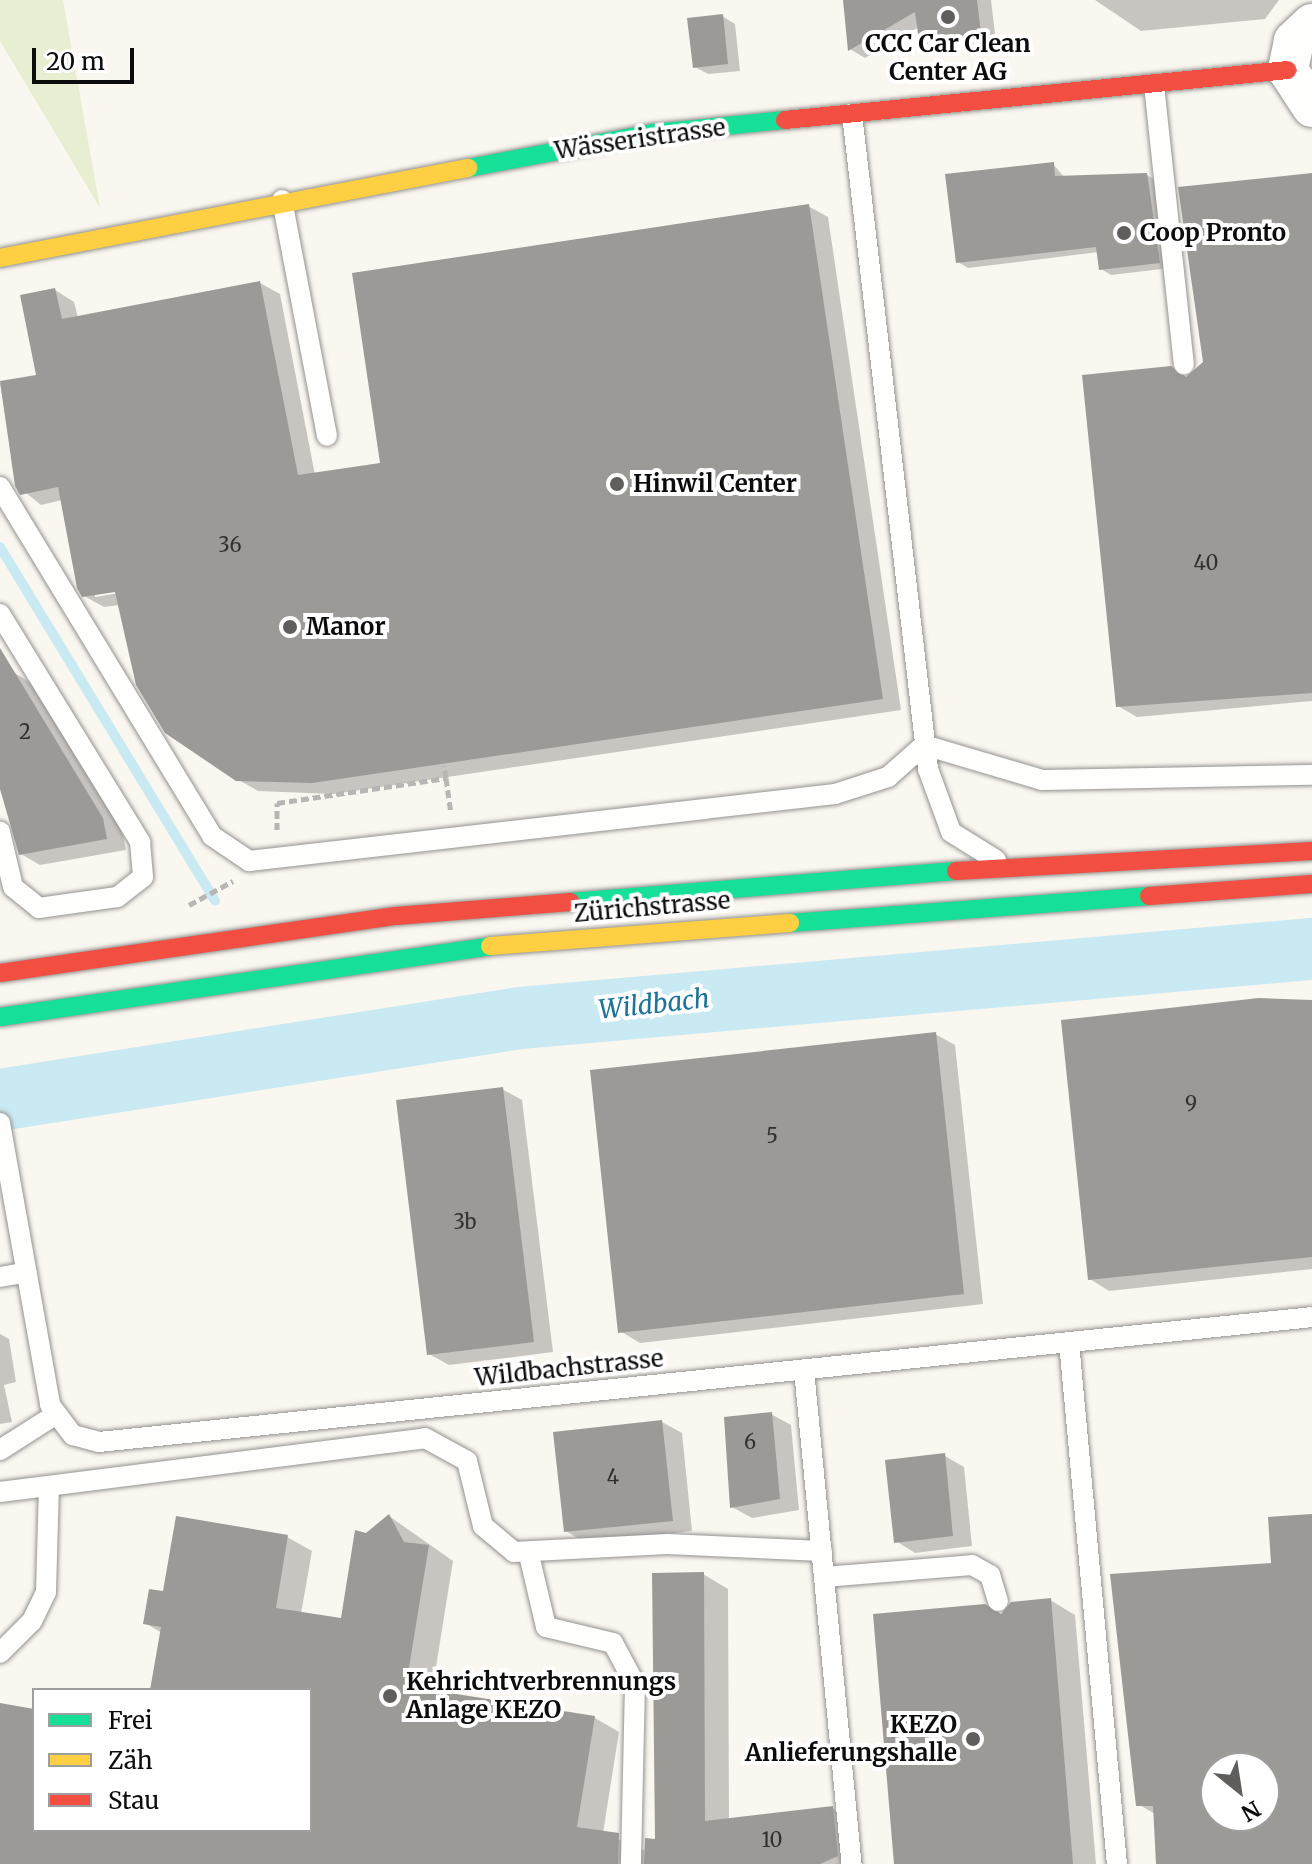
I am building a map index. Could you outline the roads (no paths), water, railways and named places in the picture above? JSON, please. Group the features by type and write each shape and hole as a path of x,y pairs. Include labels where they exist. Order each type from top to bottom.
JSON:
{"main road":[{"name":"Wässeristrasse","path":"0,258 282,199 654,133 1288,70"},
{"name":"Zürichstrasse","path":"0,973 396,916 1024,866 1312,851"},
{"name":"Zürichstrasse","path":"0,1017 480,947 1312,884"}],"street":[{"path":"1312,24 1294,41 1288,70 1312,107"}],"lane":[{"path":"1154,85 1184,364"},
{"path":"852,114 924,745 951,832 981,854 1024,866"},
{"path":"282,199 327,436"},
{"path":"0,487 212,836 249,861 835,794 888,777 924,745"},
{"path":"0,614 140,842 143,877 117,897 39,908 13,887 0,832"},
{"path":"924,745 1042,780 1312,775"},
{"path":"0,1123 55,1415 0,1450"},
{"path":"0,1181 15,1203"},
{"path":"0,1277 27,1272"},
{"name":"Wildbachstrasse","path":"55,1415 73,1435 111,1443 1312,1317"},
{"path":"1069,1342 1117,1864"},
{"path":"804,1370 852,1864"},
{"path":"2,1493 425,1438 467,1461 489,1536 529,1555 667,1544 822,1551"},
{"path":"0,1653 32,1621 46,1592 49,1487"},
{"path":"529,1555 546,1627 613,1643 635,1684 631,1864"},
{"path":"824,1577 961,1564 990,1575 998,1601"}],"waterway":[{"path":"0,547 215,901"},
{"name":"Wildbach","path":"0,1100 520,1018 1312,949"}],"place":[{"name":"CCC Car Clean Center AG","path":"948,17"},
{"name":"Coop Pronto","path":"1124,233"},
{"name":"Hinwil Center","path":"617,484"},
{"name":"Manor","path":"290,627"},
{"name":"Kehrichtverbrennungs Anlage KEZO","path":"390,1696"},
{"name":"KEZO Anlieferungshalle","path":"973,1739"}]}
